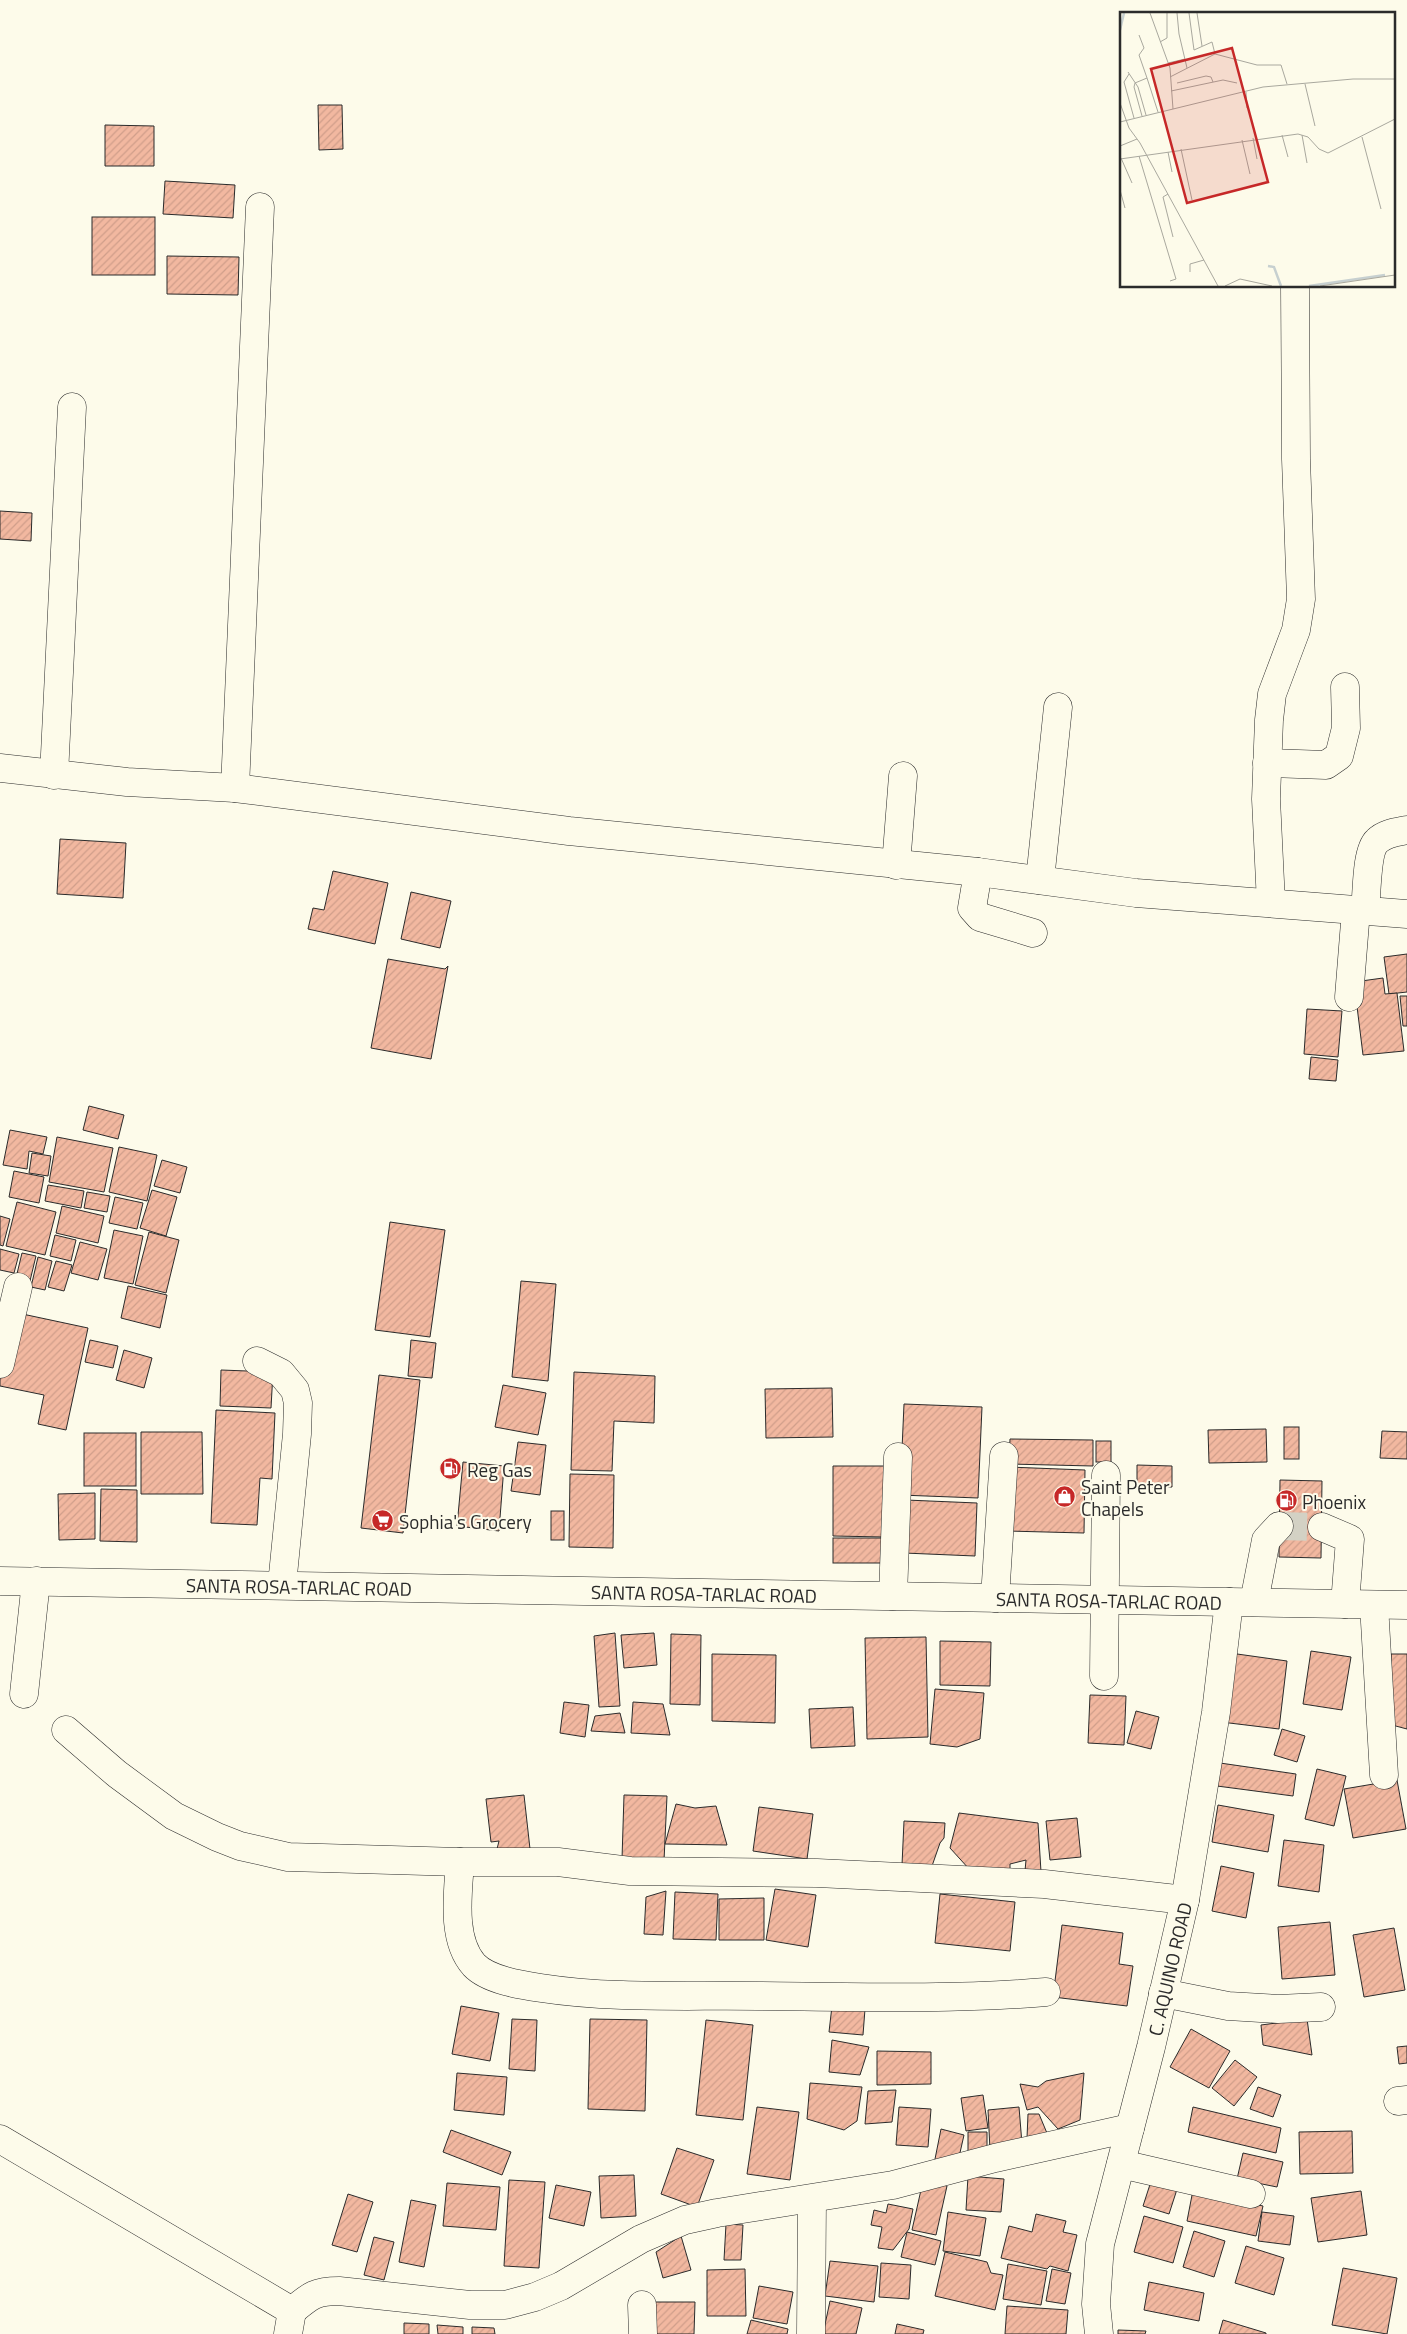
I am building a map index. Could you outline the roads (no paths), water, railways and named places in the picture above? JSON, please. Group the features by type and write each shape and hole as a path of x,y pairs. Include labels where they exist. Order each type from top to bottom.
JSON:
{"main road":[{"path":"235,788 260,207"},
{"path":"1271,903 1266,799 1272,694 1296,630 1301,599 1296,459 1294,288"},
{"path":"54,775 72,407"},
{"path":"1268,763 1326,765 1339,756 1346,728 1345,688"},
{"path":"1040,880 1058,707"},
{"path":"0,768 54,775 235,788 569,831 978,872 1136,893 1407,914"},
{"path":"896,865 903,776"},
{"path":"1349,997 1370,857 1376,841 1392,833 1407,830"},
{"path":"978,872 972,908 980,917 1032,933"},
{"path":"0,1364 18,1287"},
{"path":"257,1361 281,1373 295,1390 298,1403 298,1434 282,1586"},
{"path":"995,1598 1004,1456"},
{"path":"893,1596 898,1458"},
{"path":"1104,1676 1106,1475"},
{"name":"C. AQUINO ROAD","path":"1099,2334 1096,2304 1100,2244 1185,1900 1216,1712 1242,1602 1266,1540 1279,1526"},
{"path":"1322,1527 1350,1539 1346,1604"},
{"name":"SANTA ROSA-TARLAC ROAD","path":"0,1581 1407,1605"},
{"path":"24,1694 36,1581"},
{"path":"1374,1605 1384,1775"},
{"path":"66,1730 117,1774 174,1816 194,1827 240,1846 288,1858 558,1862 630,1871 817,1873 968,1880 1112,1890 1185,1900"},
{"path":"460,1862 460,1925 464,1946 469,1958 474,1965 489,1974 540,1988 662,1995 869,1997 986,1997 1046,1992"},
{"path":"1163,1993 1228,2006 1278,2009 1321,2007"},
{"path":"0,2140 290,2322 311,2295 320,2291 339,2291 470,2305 505,2305 535,2298 561,2286 641,2239 685,2220 717,2213 893,2185 995,2158 1130,2128"},
{"path":"1121,2164 1251,2194"},
{"path":"811,2334 812,2199"},
{"path":"642,2305 643,2334"}],"tunnel":[{"path":"1279,1526 1322,1527"}],"place":[{"name":"Reg Gas","path":"451,1469"},
{"name":"Saint Peter Chapels","path":"1065,1497"},
{"name":"Phoenix","path":"1286,1501"},
{"name":"Sophia's Grocery","path":"383,1521"}]}
